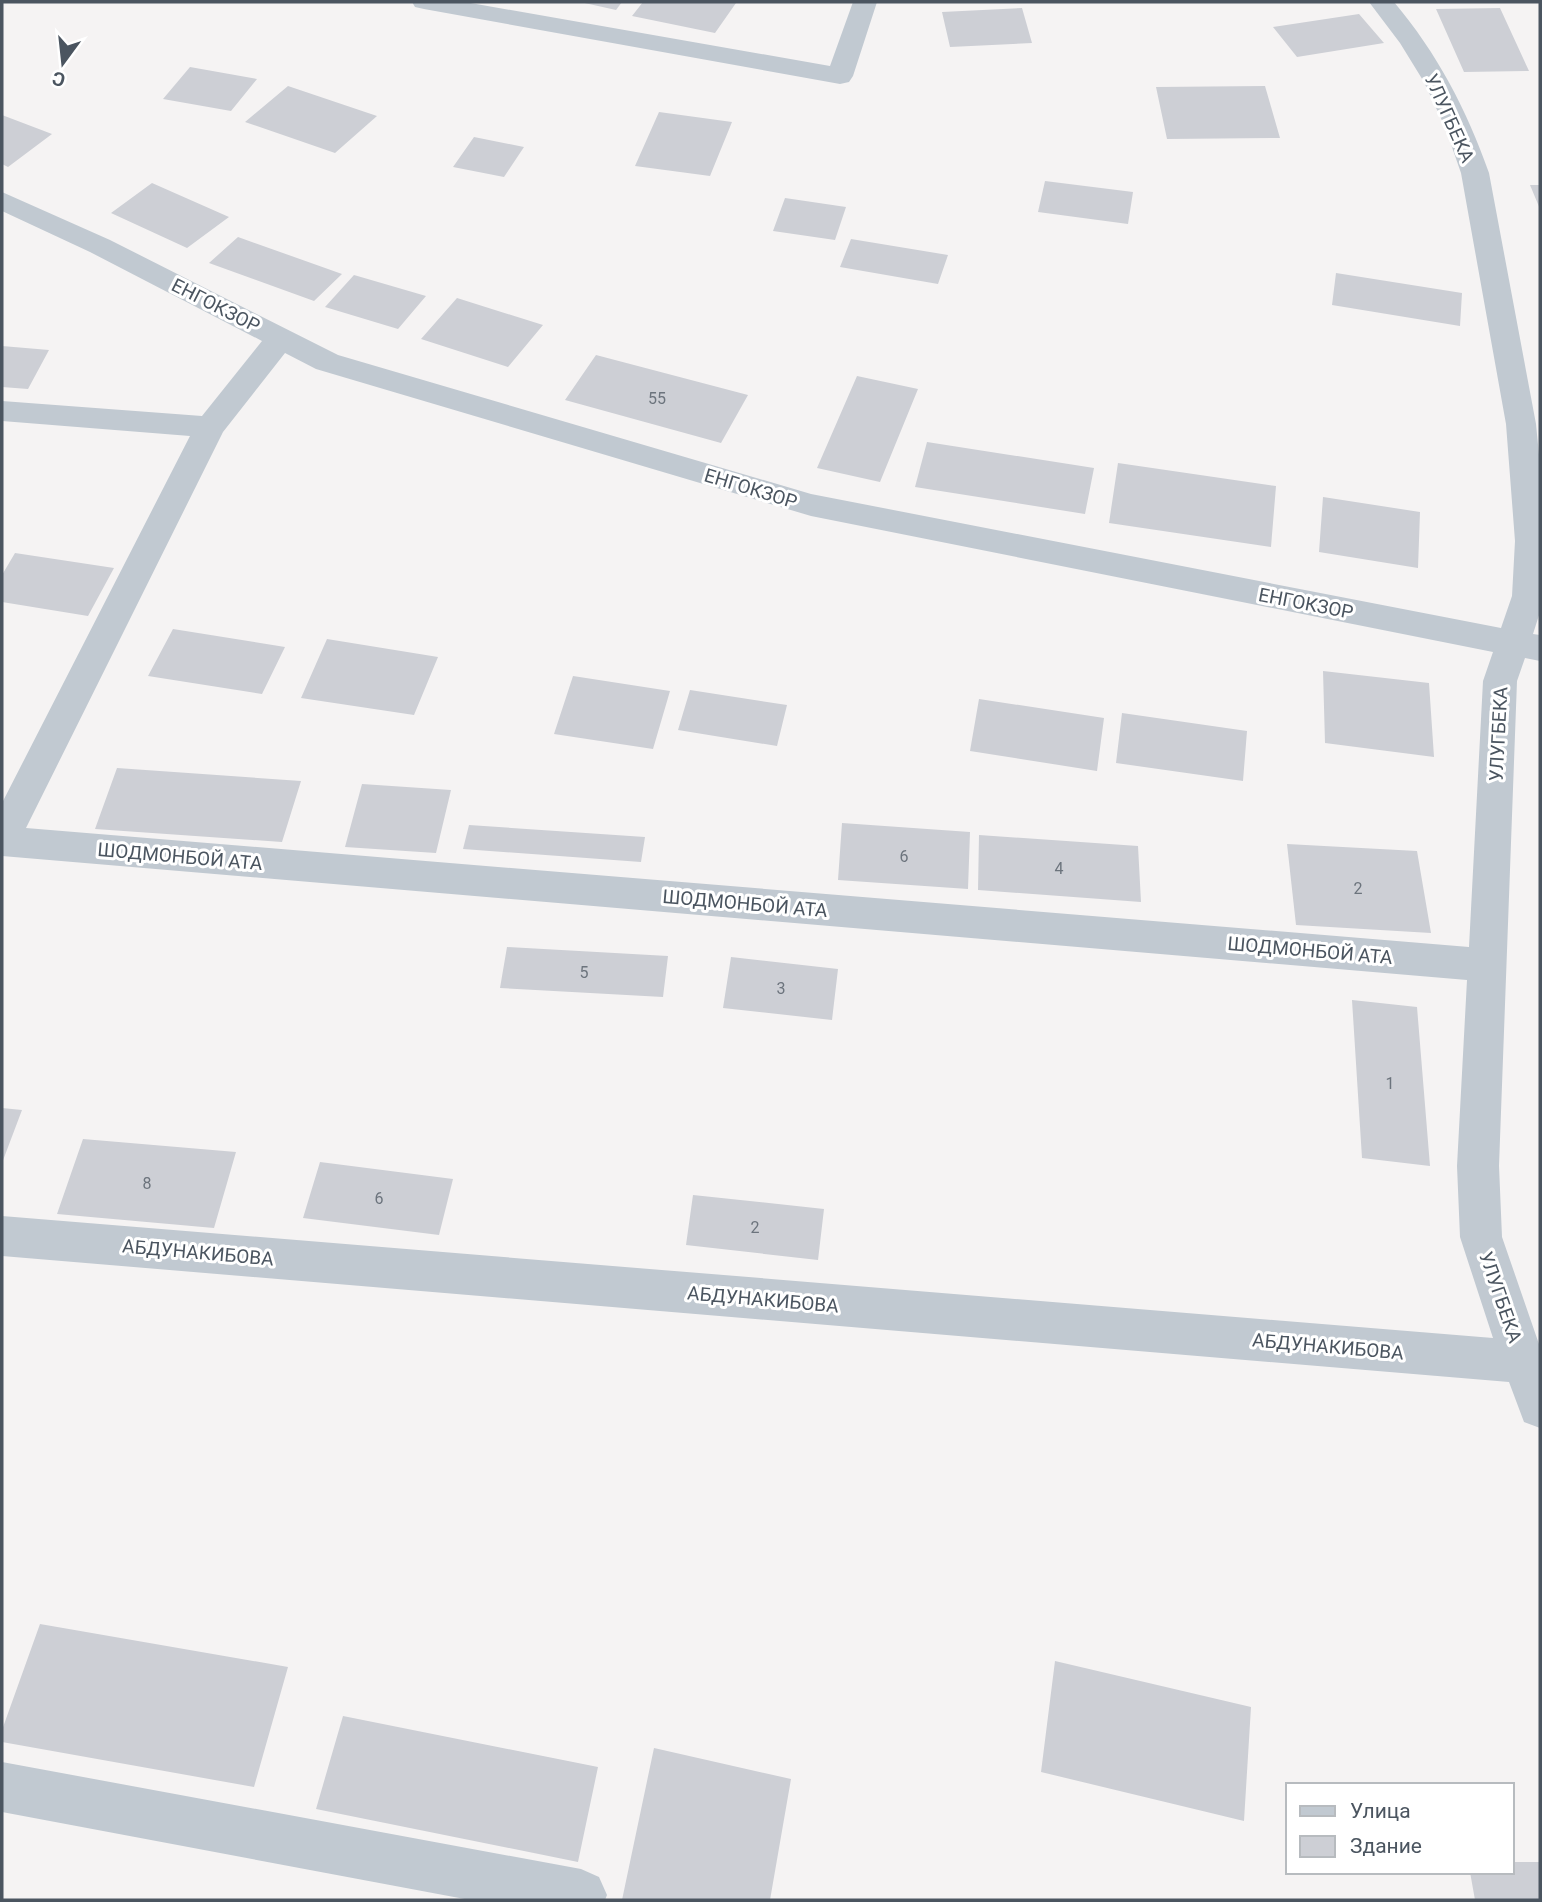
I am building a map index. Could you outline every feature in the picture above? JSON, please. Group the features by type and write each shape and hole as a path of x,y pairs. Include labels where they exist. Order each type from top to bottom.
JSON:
{"street":[{"path":"424,2 840,76 865,2"},
{"name":"УЛУГБЕКА","path":"1381,2 1403,27 1430,71 1463,136 1475,173 1521,424 1531,541 1529,596 1526,646 1500,681 1478,1166 1481,1237 1540,1406"},
{"name":"ЕНГОКЗОР","path":"2,200 100,246 327,362 811,505 1526,646"},
{"path":"2,840 210,427 280,338"},
{"path":"2,411 210,427"},
{"name":"ШОДМОНБОЙ АТА","path":"2,840 1488,965"},
{"name":"АБДУНАКИБОВА","path":"2,1236 1524,1362"},
{"path":"2,1787 580,1895"}],"building":[{"path":"580,2 622,2 616,10"},
{"path":"643,2 736,3 715,33 632,16"},
{"path":"1022,8 1032,43 950,47 942,12"},
{"path":"1500,8 1529,71 1464,72 1436,9"},
{"path":"1359,14 1384,43 1297,57 1273,27"},
{"path":"190,67 257,79 231,111 163,99"},
{"path":"288,86 377,116 335,153 245,122"},
{"path":"1265,86 1280,138 1167,139 1156,87"},
{"path":"659,112 732,122 710,176 635,166"},
{"path":"2,115 52,134 8,167 2,164"},
{"path":"474,137 524,147 504,177 453,167"},
{"path":"1045,181 1133,192 1128,224 1038,212"},
{"path":"152,183 229,217 187,248 111,213"},
{"path":"1530,185 1540,185 1540,209"},
{"path":"785,198 846,207 835,240 773,231"},
{"path":"238,237 342,274 314,301 209,263"},
{"path":"851,239 948,255 938,284 840,267"},
{"path":"1336,273 1462,293 1460,326 1332,305"},
{"path":"354,275 426,296 398,329 325,307"},
{"path":"457,298 543,325 508,367 421,339"},
{"path":"2,346 49,350 28,389 2,387"},
{"path":"596,355 748,395 721,443 565,400"},
{"path":"857,376 918,389 880,482 817,468"},
{"path":"927,442 1094,468 1085,514 915,487"},
{"path":"1118,463 1276,486 1271,547 1109,523"},
{"path":"1323,497 1420,512 1418,568 1319,552"},
{"path":"15,553 114,568 88,616 2,602 2,575"},
{"path":"173,629 285,647 262,694 148,676"},
{"path":"327,639 438,657 414,715 301,698"},
{"path":"1323,671 1429,683 1434,757 1325,743"},
{"path":"573,676 670,691 653,749 554,734"},
{"path":"690,690 787,705 777,746 678,730"},
{"path":"979,699 1104,718 1097,771 970,751"},
{"path":"1122,713 1247,731 1243,781 1116,763"},
{"path":"117,768 301,781 282,842 95,829"},
{"path":"362,784 451,790 436,853 345,847"},
{"path":"842,823 970,832 968,889 838,880"},
{"path":"469,825 645,837 641,862 463,849"},
{"path":"979,835 1138,846 1141,902 978,890"},
{"path":"1287,844 1417,851 1431,933 1296,925"},
{"path":"507,947 668,956 663,997 500,988"},
{"path":"731,957 838,969 832,1020 723,1008"},
{"path":"1352,1000 1417,1007 1430,1166 1362,1158"},
{"path":"2,1108 22,1110 2,1163"},
{"path":"83,1139 236,1152 214,1228 57,1214"},
{"path":"320,1162 453,1179 439,1235 303,1218"},
{"path":"693,1195 824,1209 818,1260 686,1245"},
{"path":"40,1624 288,1667 254,1787 2,1742 2,1730"},
{"path":"1055,1661 1251,1707 1244,1821 1041,1772"},
{"path":"343,1716 598,1767 578,1862 316,1809"},
{"path":"654,1748 791,1779 770,1900 622,1900"},
{"path":"1514,1862 1540,1862 1540,1900 1475,1900 1470,1874 1514,1874"}]}
